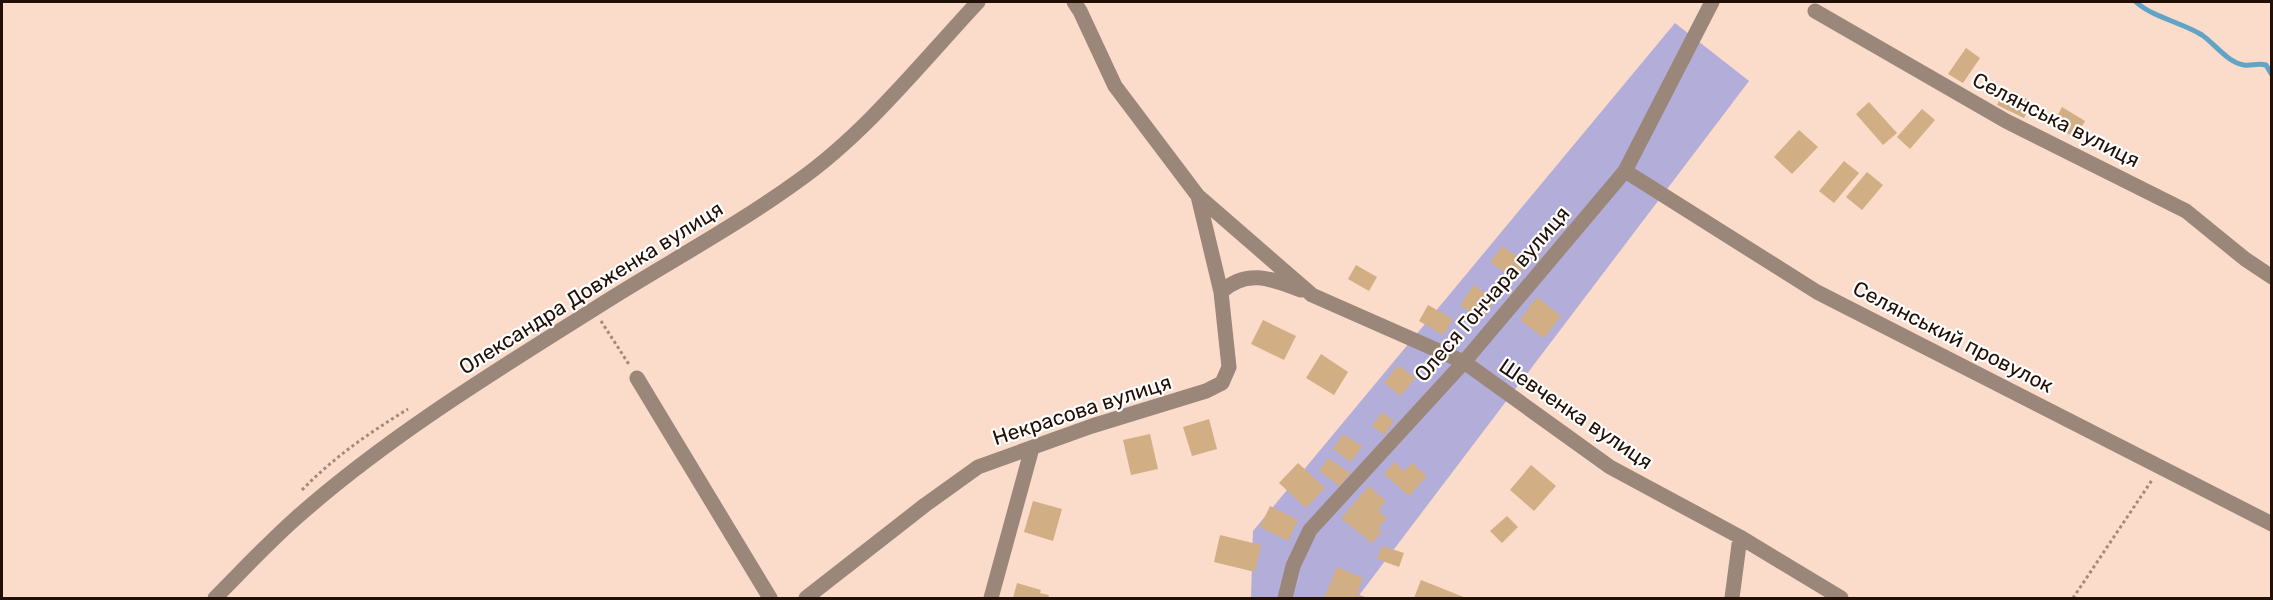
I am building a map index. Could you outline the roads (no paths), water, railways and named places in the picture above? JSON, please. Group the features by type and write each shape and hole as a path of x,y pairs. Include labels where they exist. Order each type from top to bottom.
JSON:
{"street":[{"name":"Олександра Довженка вулиця","path":"215,598 294,520 365,461 427,416 591,310 799,181 833,153 876,112 978,2"},
{"name":"Шевченка вулиця","path":"1074,2 1115,87 1198,196 1312,295"},
{"name":"Олеся Гончара вулиця","path":"1285,598 1293,566 1310,530 1464,362 1625,171 1712,2"},
{"name":"Селянська вулиця","path":"1815,11 2006,121 2186,211 2271,277"},
{"name":"Селянський провулок","path":"1625,171 1817,292 2271,524"},
{"name":"Некрасова вулиця","path":"806,598 925,505 978,467 1092,426 1206,391 1222,383 1229,367 1221,292 1198,196"},
{"name":"Шевченка вулиця","path":"1221,292 1232,282 1238,280 1262,278 1276,280 1464,362 1610,467 1740,537 1841,598"},
{"path":"637,378 770,598"},
{"path":"991,598 1032,448"},
{"path":"1732,598 1740,537"}],"waterway":[{"path":"2136,2 2151,12 2202,35 2227,57 2238,63 2266,65 2272,75"}]}
